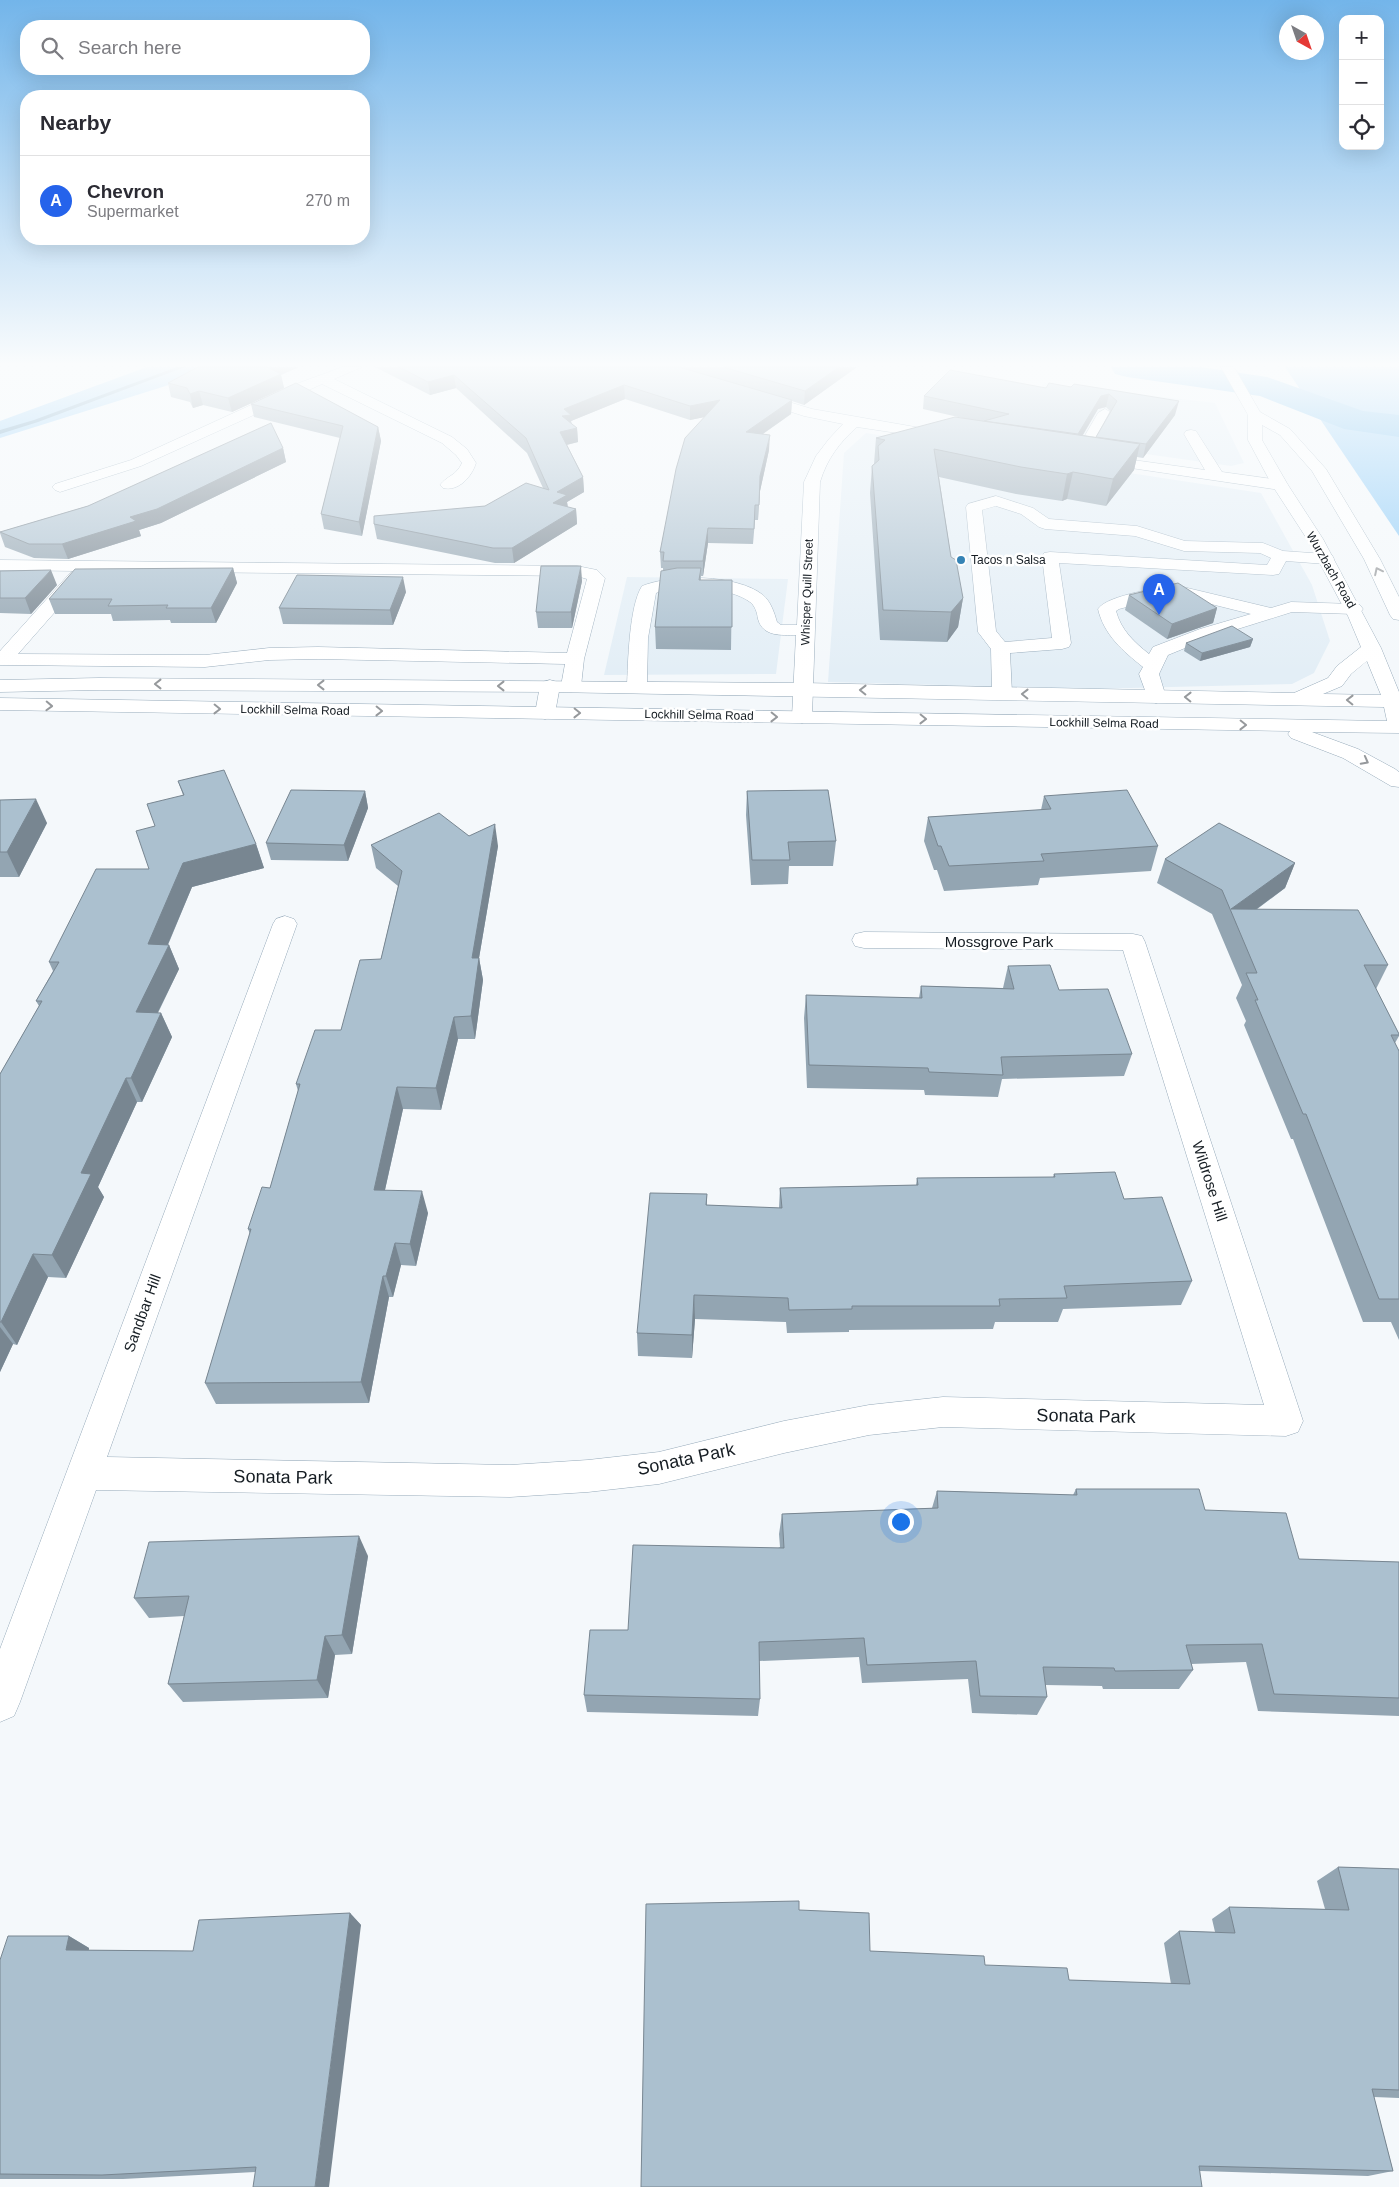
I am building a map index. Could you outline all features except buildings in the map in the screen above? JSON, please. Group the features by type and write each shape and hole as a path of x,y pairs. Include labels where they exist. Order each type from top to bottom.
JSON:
{"main road":[{"path":"60,487 117,469"},
{"path":"448,485 465,474 467,469"},
{"name":"Whisper Quill Street","path":"802,717 812,482 815,469"},
{"path":"1164,469 1293,485"},
{"path":"1212,469 1217,477"},
{"name":"Wurzbach Road","path":"1280,469 1293,485 1326,558 1354,609 1372,648 1396,701 1398,729"},
{"path":"1317,469 1365,546 1399,615"},
{"path":"1004,721 1000,648 988,632 974,507 996,501 1027,510 1045,524 1137,531 1184,546 1262,548 1280,556 1326,558"},
{"path":"1000,648 1062,643 1045,524"},
{"path":"1339,536 1365,546"},
{"path":"1050,557 1273,570 1280,556"},
{"path":"0,565 547,571 591,574 596,578 575,659 571,686"},
{"path":"1,659 86,565"},
{"path":"637,687 637,645 643,608 648,590 662,584 701,583 736,589 751,595 763,605 769,625 778,630 805,630"},
{"path":"1153,666 1120,638 1108,616 1107,609 1113,605 1165,592 1179,591 1271,613"},
{"path":"1156,696 1149,674 1160,651 1206,633 1291,607 1354,609"},
{"path":"1290,699 1334,682 1344,670 1372,648"},
{"path":"1,659 205,661 269,654 318,653 575,659"},
{"name":"Lockhill Selma Road","path":"0,686 119,684 571,686 1396,701"},
{"path":"545,713 550,686"},
{"name":"Lockhill Selma Road","path":"0,704 1398,729"},
{"path":"1270,726 1316,739 1336,747 1364,760 1399,781"},
{"name":"Sandbar Hill","path":"0,1702 285,924"},
{"name":"Mossgrove Park","path":"864,940 1133,942"},
{"name":"Wildrose Hill","path":"1133,942 1286,1421"},
{"name":"Sonata Park","path":"83,1474 510,1481 588,1476 659,1468 841,1425 943,1412 1286,1421"}],"shaded area":[{"path":"843,469 1103,469 1261,493 1312,585 1330,641 1314,673 1292,684 1090,689 828,682"},
{"path":"1354,469 1399,469 1399,536"},
{"path":"627,577 788,579 776,674 604,675"}],"place":[{"name":"Tacos n Salsa","path":"961,560"},
{"name":"Chevron","path":"1159,615"}]}
